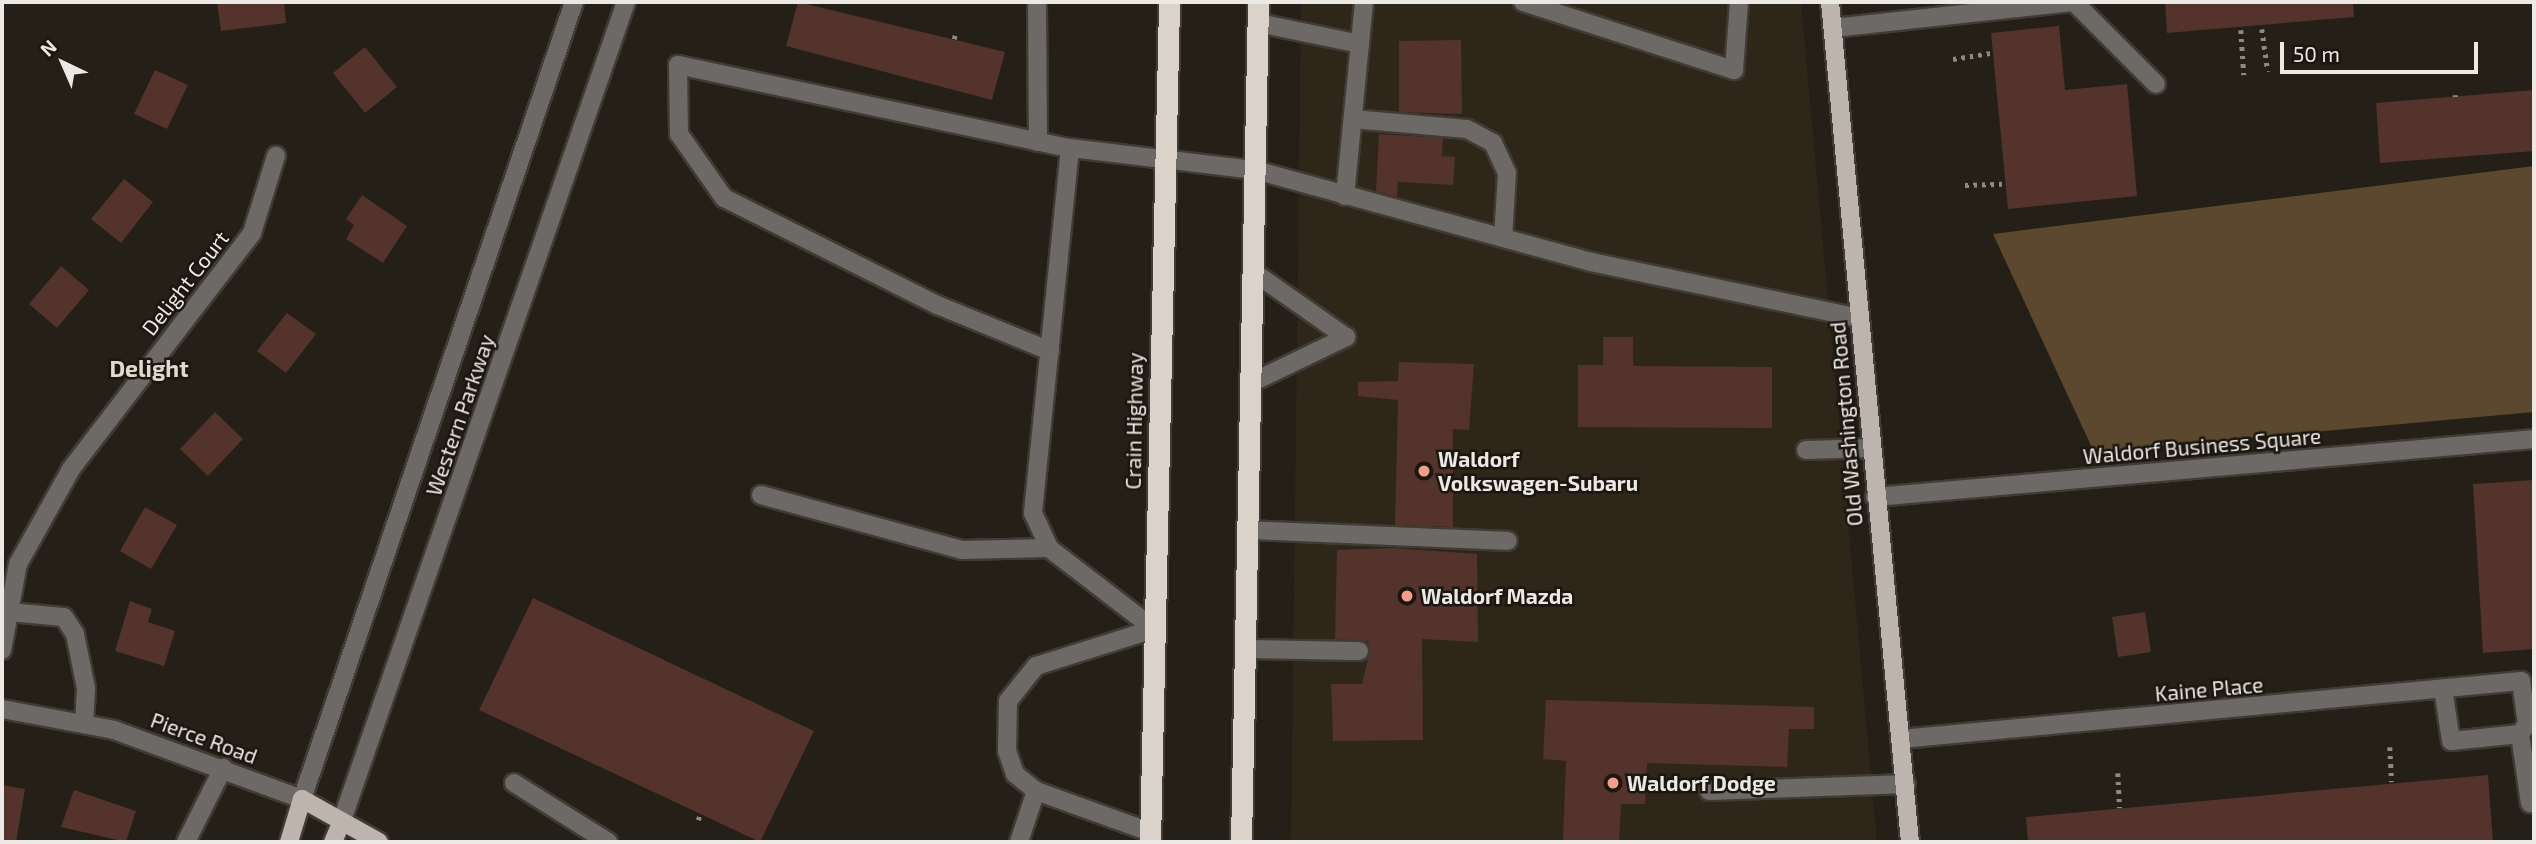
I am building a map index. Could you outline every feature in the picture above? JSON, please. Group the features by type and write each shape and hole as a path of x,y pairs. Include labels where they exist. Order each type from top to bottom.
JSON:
{"highway":[{"name":"Crain Highway","path":"1150,837 1169,2"},
{"path":"1241,842 1258,12"}],"main road":[{"name":"Old Washington Road","path":"1830,2 1870,448 1910,842"},
{"name":"Pierce Road","path":"302,799 379,842"},
{"name":"Western Parkway","path":"289,842 302,799"},
{"name":"Western Parkway","path":"333,842 341,823"}],"street":[{"name":"Western Parkway","path":"302,799 574,2"},
{"name":"Western Parkway","path":"341,823 626,2"},
{"path":"1037,2 1038,142"},
{"path":"1345,196 1364,2"},
{"path":"1523,2 1734,70 1739,2"},
{"path":"1833,28 2072,2 2156,83"},
{"path":"1258,12 1360,44"},
{"path":"1050,351 937,305 724,198 679,134 678,65 1070,148 1164,163 1255,170 1503,238 1859,318"},
{"path":"1353,119 1467,129 1493,143 1507,173 1503,238"},
{"path":"1070,148 1033,513 1049,548 1154,629"},
{"name":"Delight Court","path":"2,650 18,564 71,469 252,233 276,156"},
{"path":"1251,383 1346,337 1253,272"},
{"name":"Waldorf Business Square","path":"1875,497 2534,439"},
{"path":"1806,450 1870,448"},
{"path":"761,495 962,550 1049,548"},
{"path":"1248,530 1354,531 1508,541"},
{"path":"9,612 64,617 75,634 86,688 84,723"},
{"path":"1150,837 1036,791 1015,774 1007,751 1008,701 1019,682 1036,666 1154,629"},
{"path":"1246,649 1359,651"},
{"name":"Kaine Place","path":"1901,739 2521,681 2527,723 2520,734"},
{"path":"2444,689 2451,741 2520,734 2530,803"},
{"name":"Pierce Road","path":"2,709 84,723 223,768 302,799"},
{"path":"186,842 223,768"},
{"path":"514,783 608,842"},
{"path":"1709,791 1906,783"},
{"path":"1020,842 1036,791"}],"path":[{"path":"2262,29 2268,72"},
{"path":"2241,30 2244,75"},
{"path":"954,38 956,32"},
{"path":"1953,59 1992,54"},
{"path":"1965,185 2002,184"},
{"path":"2390,747 2392,782"},
{"path":"2118,773 2120,808"}],"shaded area":[{"path":"1301,2 1801,2 1877,842 1291,842"},
{"path":"2534,166 2534,412 2094,452 1993,234"}],"building":[{"path":"217,2 284,2 286,23 221,31"},
{"path":"798,2 1005,52 992,100 786,46"},
{"path":"2165,2 2353,2 2354,17 2167,33"},
{"path":"2059,26 2065,90 2127,84 2137,196 2008,209 1991,33"},
{"path":"1461,40 1462,114 1399,112 1399,41"},
{"path":"365,47 397,87 365,113 333,73"},
{"path":"155,70 188,85 167,129 134,114"},
{"path":"2534,90 2534,151 2380,163 2376,103"},
{"path":"1379,134 1443,138 1442,156 1455,157 1453,185 1398,182 1397,197 1376,191"},
{"path":"124,179 153,202 121,243 91,219"},
{"path":"362,195 407,226 383,263 346,239 354,225 346,219"},
{"path":"61,266 89,290 57,328 29,304"},
{"path":"287,313 316,334 286,373 257,351"},
{"path":"1603,337 1633,337 1633,366 1772,367 1772,428 1578,427 1578,365 1603,365"},
{"name":"Waldorf Volkswagen-Subaru","path":"1399,362 1474,364 1469,430 1453,429 1453,527 1395,525 1398,400 1358,396 1358,382 1398,381"},
{"path":"215,412 243,439 208,476 180,449"},
{"path":"2534,480 2534,649 2483,653 2473,484"},
{"path":"145,507 177,525 151,569 120,551"},
{"name":"Waldorf Mazda","path":"1394,548 1477,554 1478,642 1422,639 1423,740 1333,741 1331,684 1362,684 1370,651 1368,641 1335,639 1337,550"},
{"path":"533,598 814,731 760,842 479,710"},
{"path":"130,601 152,609 148,622 175,631 164,666 115,651"},
{"path":"2145,612 2151,652 2118,657 2112,617"},
{"name":"Waldorf Dodge","path":"1546,700 1814,707 1814,729 1789,729 1787,767 1647,763 1645,804 1621,804 1619,842 1563,842 1566,761 1543,759"},
{"path":"2488,775 2493,842 2028,842 2026,817"},
{"path":"2,785 25,789 16,842 2,842"},
{"path":"74,790 136,811 126,842 61,827"}],"place":[{"name":"Waldorf Volkswagen-Subaru","path":"1424,471"},
{"name":"Waldorf Mazda","path":"1407,596"},
{"name":"Waldorf Dodge","path":"1613,783"}],"district":[{"name":"Delight","path":"149,368"}]}
